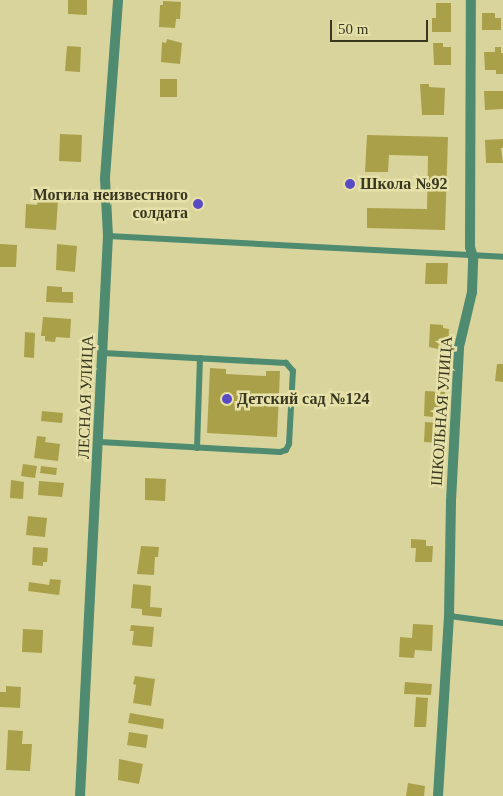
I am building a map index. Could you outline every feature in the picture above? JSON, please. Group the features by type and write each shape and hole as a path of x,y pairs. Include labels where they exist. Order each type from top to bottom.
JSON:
{"street":[{"name":"ЛЕСНАЯ УЛИЦА","path":"80,796 100,442 108,236 105,178 118,0"},
{"name":"ШКОЛЬНАЯ УЛИЦА","path":"438,796 449,616 451,501 459,347 472,292 473,256 470,247 471,0"}],"lane":[{"path":"108,236 503,257"},
{"path":"100,442 280,452 286,450 289,444 293,371 286,363 103,353"},
{"path":"196,448 200,358"},
{"path":"449,616 503,623"}],"building":[{"path":"68,0 87,0 87,15 68,14"},
{"path":"163,1 181,2 180,19 176,19 175,28 159,27 160,5 163,5"},
{"path":"436,3 451,3 451,32 432,32 432,18 436,18"},
{"path":"482,13 495,13 495,18 501,18 501,30 482,30"},
{"path":"167,39 182,43 180,64 161,62 162,42 166,43"},
{"path":"433,43 443,43 443,47 451,47 451,65 434,65"},
{"path":"67,46 81,47 80,72 65,71"},
{"path":"495,47 501,47 501,53 503,53 503,74 496,74 496,70 485,70 484,52 495,52"},
{"path":"160,79 177,79 177,97 160,97"},
{"path":"420,84 429,84 429,87 445,88 444,115 422,115"},
{"path":"484,91 503,91 503,109 485,110"},
{"path":"60,134 82,135 81,162 59,161"},
{"path":"367,135 448,137 445,230 367,228 367,208 427,209 428,156 389,155 388,172 365,172"},
{"path":"503,139 503,148 501,148 503,163 486,163 485,140"},
{"path":"38,199 58,200 56,230 25,228 26,204 37,205"},
{"path":"0,244 17,245 16,267 0,267"},
{"path":"57,244 77,246 75,272 56,270"},
{"path":"426,263 448,263 447,284 425,284"},
{"path":"47,286 62,287 62,292 73,292 73,303 46,302"},
{"path":"43,317 71,319 70,338 56,337 55,342 45,341 45,336 41,336"},
{"path":"430,324 443,325 443,328 449,329 448,351 429,347"},
{"path":"25,332 35,333 34,358 24,357"},
{"path":"497,364 503,364 503,382 495,381"},
{"path":"210,368 226,369 226,374 266,376 266,371 280,371 277,437 207,433"},
{"path":"425,391 445,392 444,407 434,407 433,417 424,416"},
{"path":"42,411 63,413 62,423 41,421"},
{"path":"425,422 439,423 438,443 424,442"},
{"path":"37,436 46,437 45,442 60,444 58,461 34,458"},
{"path":"23,464 37,466 35,478 21,476"},
{"path":"41,466 57,468 56,475 40,473"},
{"path":"145,478 166,479 165,501 145,500"},
{"path":"11,480 24,482 23,499 10,498"},
{"path":"39,481 64,483 62,497 38,495"},
{"path":"28,516 47,518 45,537 26,535"},
{"path":"411,539 426,540 426,546 433,546 432,562 415,562 416,548 411,548"},
{"path":"141,546 159,547 158,557 155,557 154,575 137,574"},
{"path":"33,547 48,548 47,562 43,562 43,566 32,565"},
{"path":"50,579 61,580 59,595 28,591 29,582 49,585"},
{"path":"133,584 151,586 150,607 162,608 161,617 142,615 142,609 131,608"},
{"path":"413,624 433,625 432,651 415,650 414,658 399,657 400,637 412,638"},
{"path":"131,625 154,627 152,647 132,645 134,631 130,631"},
{"path":"23,629 43,630 42,653 22,652"},
{"path":"135,676 155,679 151,706 133,703 136,685 133,684"},
{"path":"405,682 432,684 431,695 404,694"},
{"path":"6,686 21,687 20,708 0,707 0,692 6,692"},
{"path":"416,697 428,698 426,727 414,727"},
{"path":"130,713 164,719 163,729 128,723"},
{"path":"8,730 23,731 22,744 32,744 30,771 6,770"},
{"path":"129,732 148,735 146,748 127,745"},
{"path":"119,759 143,764 139,784 118,780"},
{"path":"408,783 425,786 424,796 406,796"}],"place":[{"name":"Школа №92","path":"350,184"},
{"name":"Могила неизвестного солдата","path":"198,204"},
{"name":"Детский сад №124","path":"227,399"}]}
